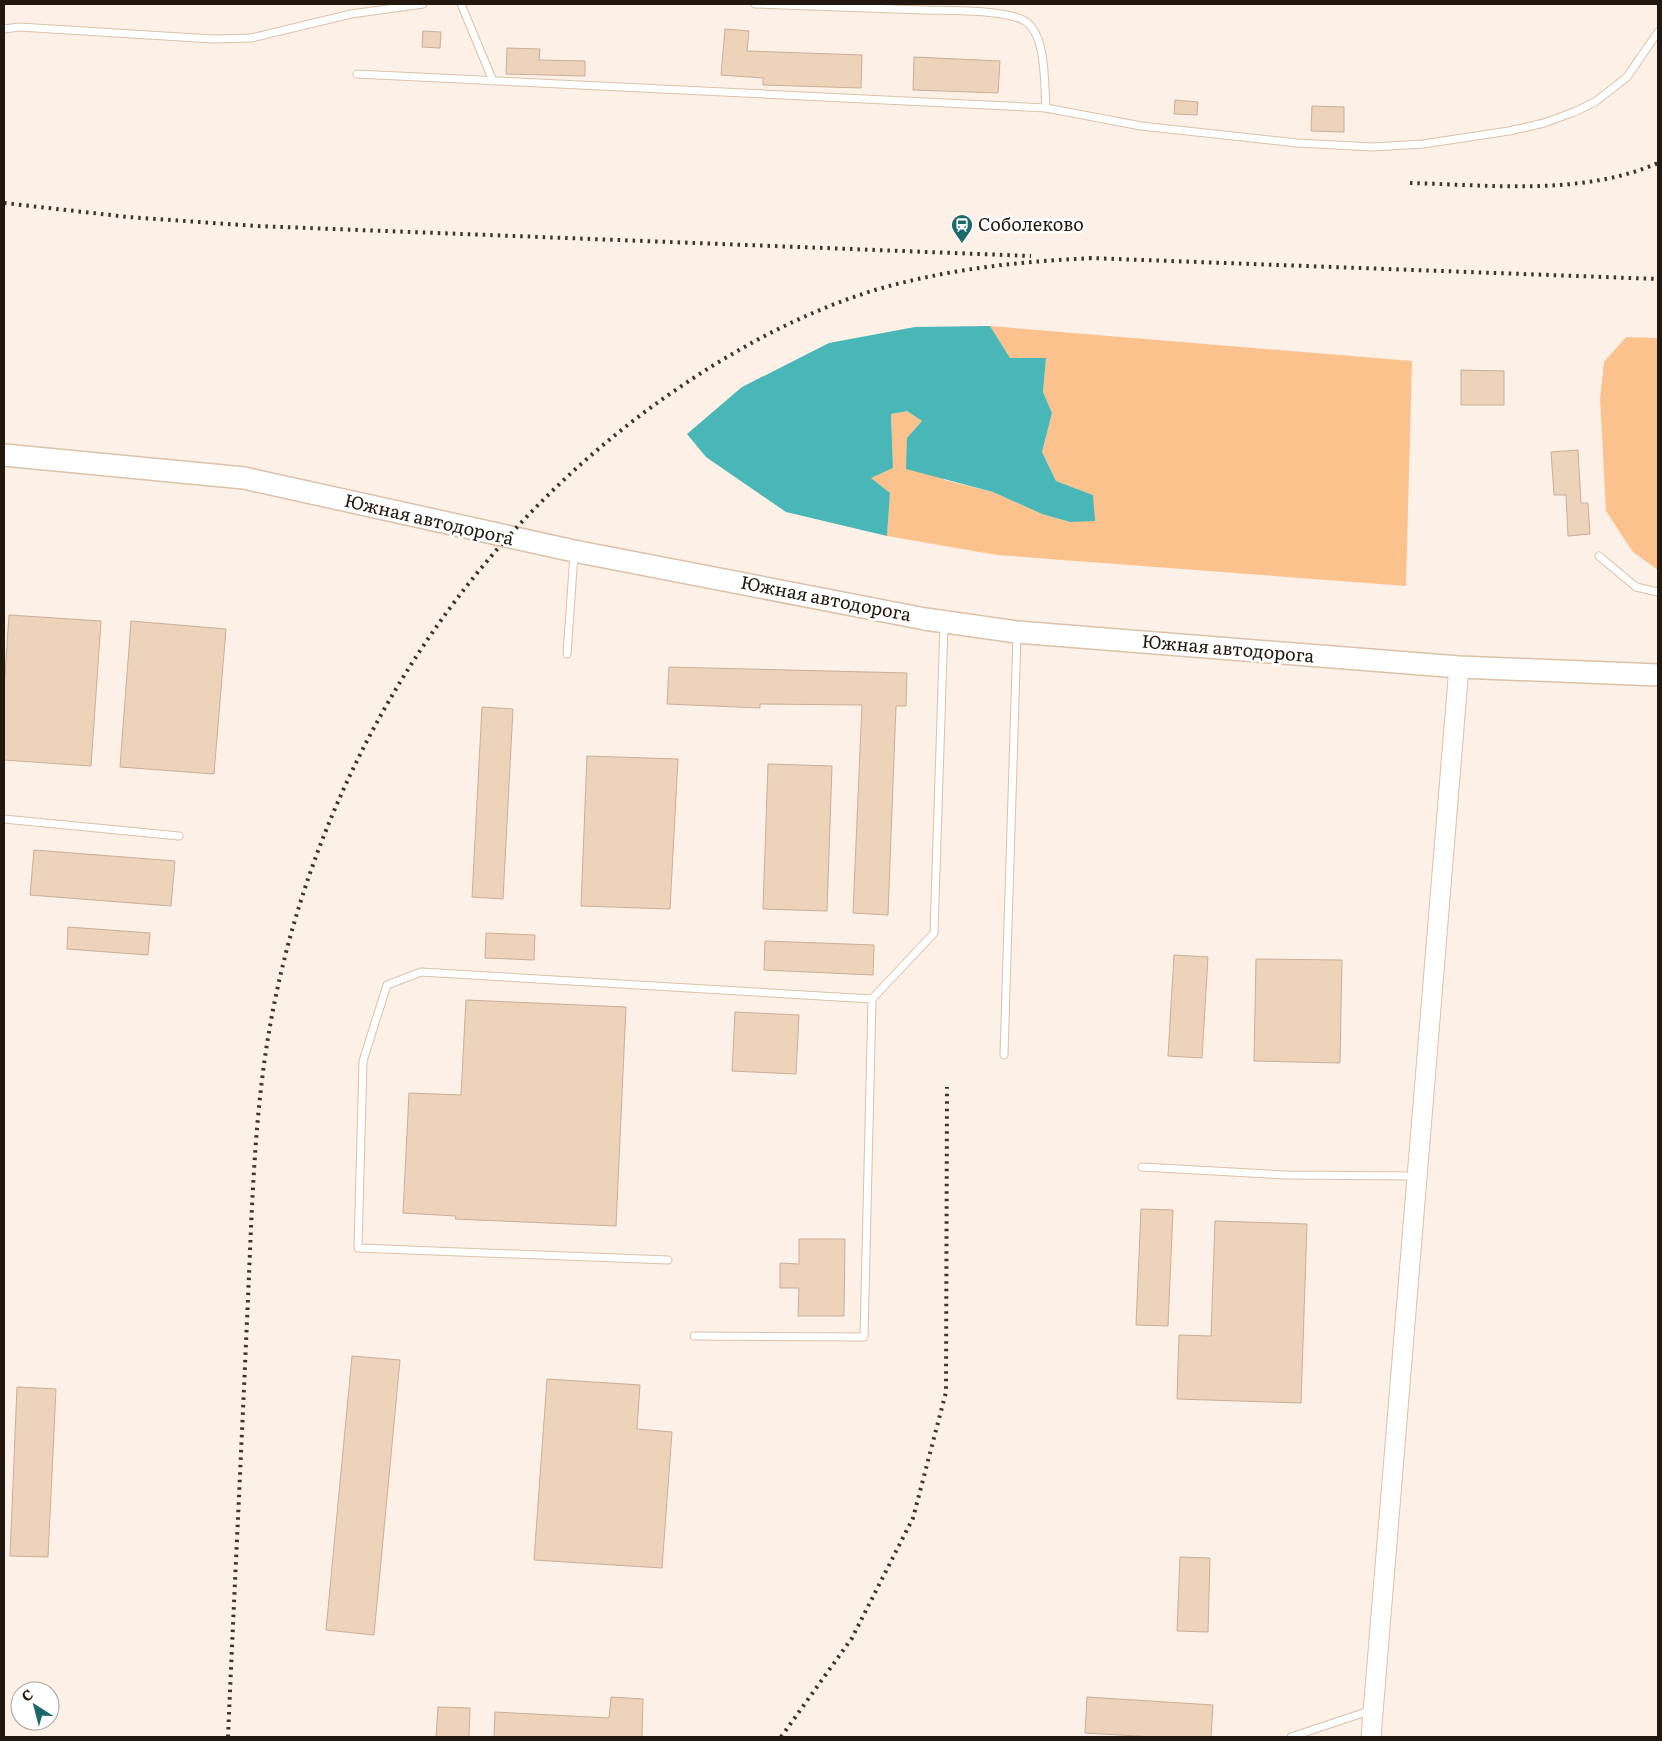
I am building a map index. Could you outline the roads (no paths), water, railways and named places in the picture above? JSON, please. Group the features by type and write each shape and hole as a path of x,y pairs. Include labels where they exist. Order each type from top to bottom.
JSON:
{"main road":[{"name":"Южная автодорога","path":"4,455 244,478 574,551 944,621 1017,632 1460,667 1658,675"}],"street":[{"path":"1371,1737 1416,1176 1460,667"}],"lane":[{"path":"4,29 19,28 213,39 251,38 351,14 423,4"},
{"path":"460,4 493,81"},
{"path":"755,4 960,11 1008,15 1025,22 1038,39 1042,53 1046,108"},
{"path":"357,74 1046,108 1142,126 1297,143 1373,147 1423,144 1509,131 1544,123 1574,112 1595,102 1627,77 1658,32"},
{"path":"567,654 574,551"},
{"path":"1599,556 1636,586 1658,592"},
{"path":"694,1336 864,1337 872,999 934,934 944,621"},
{"path":"1004,1055 1017,632"},
{"path":"4,819 179,836"},
{"path":"668,1260 358,1248 364,1060 387,985 421,972 872,999"},
{"path":"1142,1167 1285,1175 1416,1176"},
{"path":"1291,1737 1373,1710"}],"water":[{"path":"990,326 1010,358 1046,358 1043,392 1052,413 1042,452 1056,481 1093,495 1095,521 1070,522 1042,514 993,492 906,469 907,438 922,421 907,411 891,414 893,468 871,478 890,493 887,536 786,512 706,457 687,434 742,387 829,343 915,327"}],"railway":[{"path":"1410,183 1504,186 1567,184 1599,180 1629,173 1658,163"},
{"path":"4,203 128,217 256,226 1031,256"},
{"path":"1089,258 1658,279"},
{"path":"228,1737 252,1203 257,1125 266,1048 273,1010 296,915 329,824 370,736 419,652 476,574 541,502 613,437 692,379 735,352 803,317 875,290 957,271 984,267 1096,258"},
{"path":"781,1737 852,1638 913,1518 946,1392 947,1087"}],"place":[{"name":"Соболеково","path":"962,244"}]}
